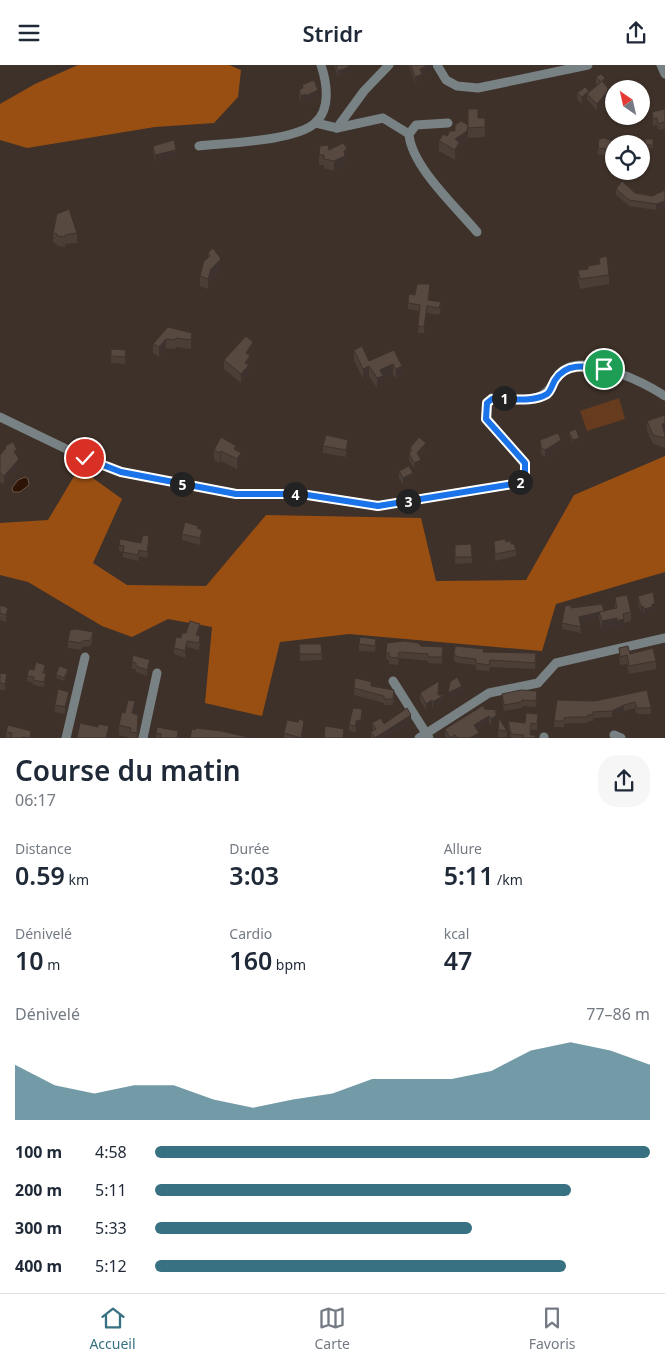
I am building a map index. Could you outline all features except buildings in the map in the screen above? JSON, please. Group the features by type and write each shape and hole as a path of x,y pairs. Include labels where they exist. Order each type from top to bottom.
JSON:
{"street":[{"path":"199,146 294,134 316,123 322,114 327,96 321,65"},
{"path":"337,128 364,91 389,65"},
{"path":"437,65 446,80 457,86 478,88 588,65"},
{"path":"661,65 665,74"},
{"path":"316,123 337,128 383,118 409,135"},
{"path":"448,123 416,125 409,135 410,145 417,159 477,232"},
{"path":"0,417 85,458 121,472 236,494 301,494 378,506 519,483 525,477 525,463 486,419 487,403 492,399 536,398 548,393 555,379 567,367 586,366 614,370 665,396"},
{"path":"393,681 425,736 489,693 538,683 556,663 665,638"},
{"path":"66,738 85,657"},
{"path":"143,738 157,673"}],"shaded area":[{"path":"78,65 229,65 241,70 238,97 214,123 155,127 27,148 0,140 0,104 35,84"},
{"path":"619,398 625,419 587,431 580,411"},
{"path":"665,456 665,572 556,604 542,651 349,634 280,642 262,716 205,703 212,627 168,619 132,637 102,626 28,582 0,575 0,523 48,520 79,468 122,499 93,563 127,585 206,586 266,515 421,518 436,581 526,580 574,495"},
{"path":"25,477 28,479 29,485 20,492 13,492 12,488 18,480"}],"route":[{"path":"85,458 121,472 236,494 301,494 378,506 519,483 525,477 525,463 486,419 487,403 492,399 536,398 548,393 555,379 567,367 586,366 604,369"}]}
